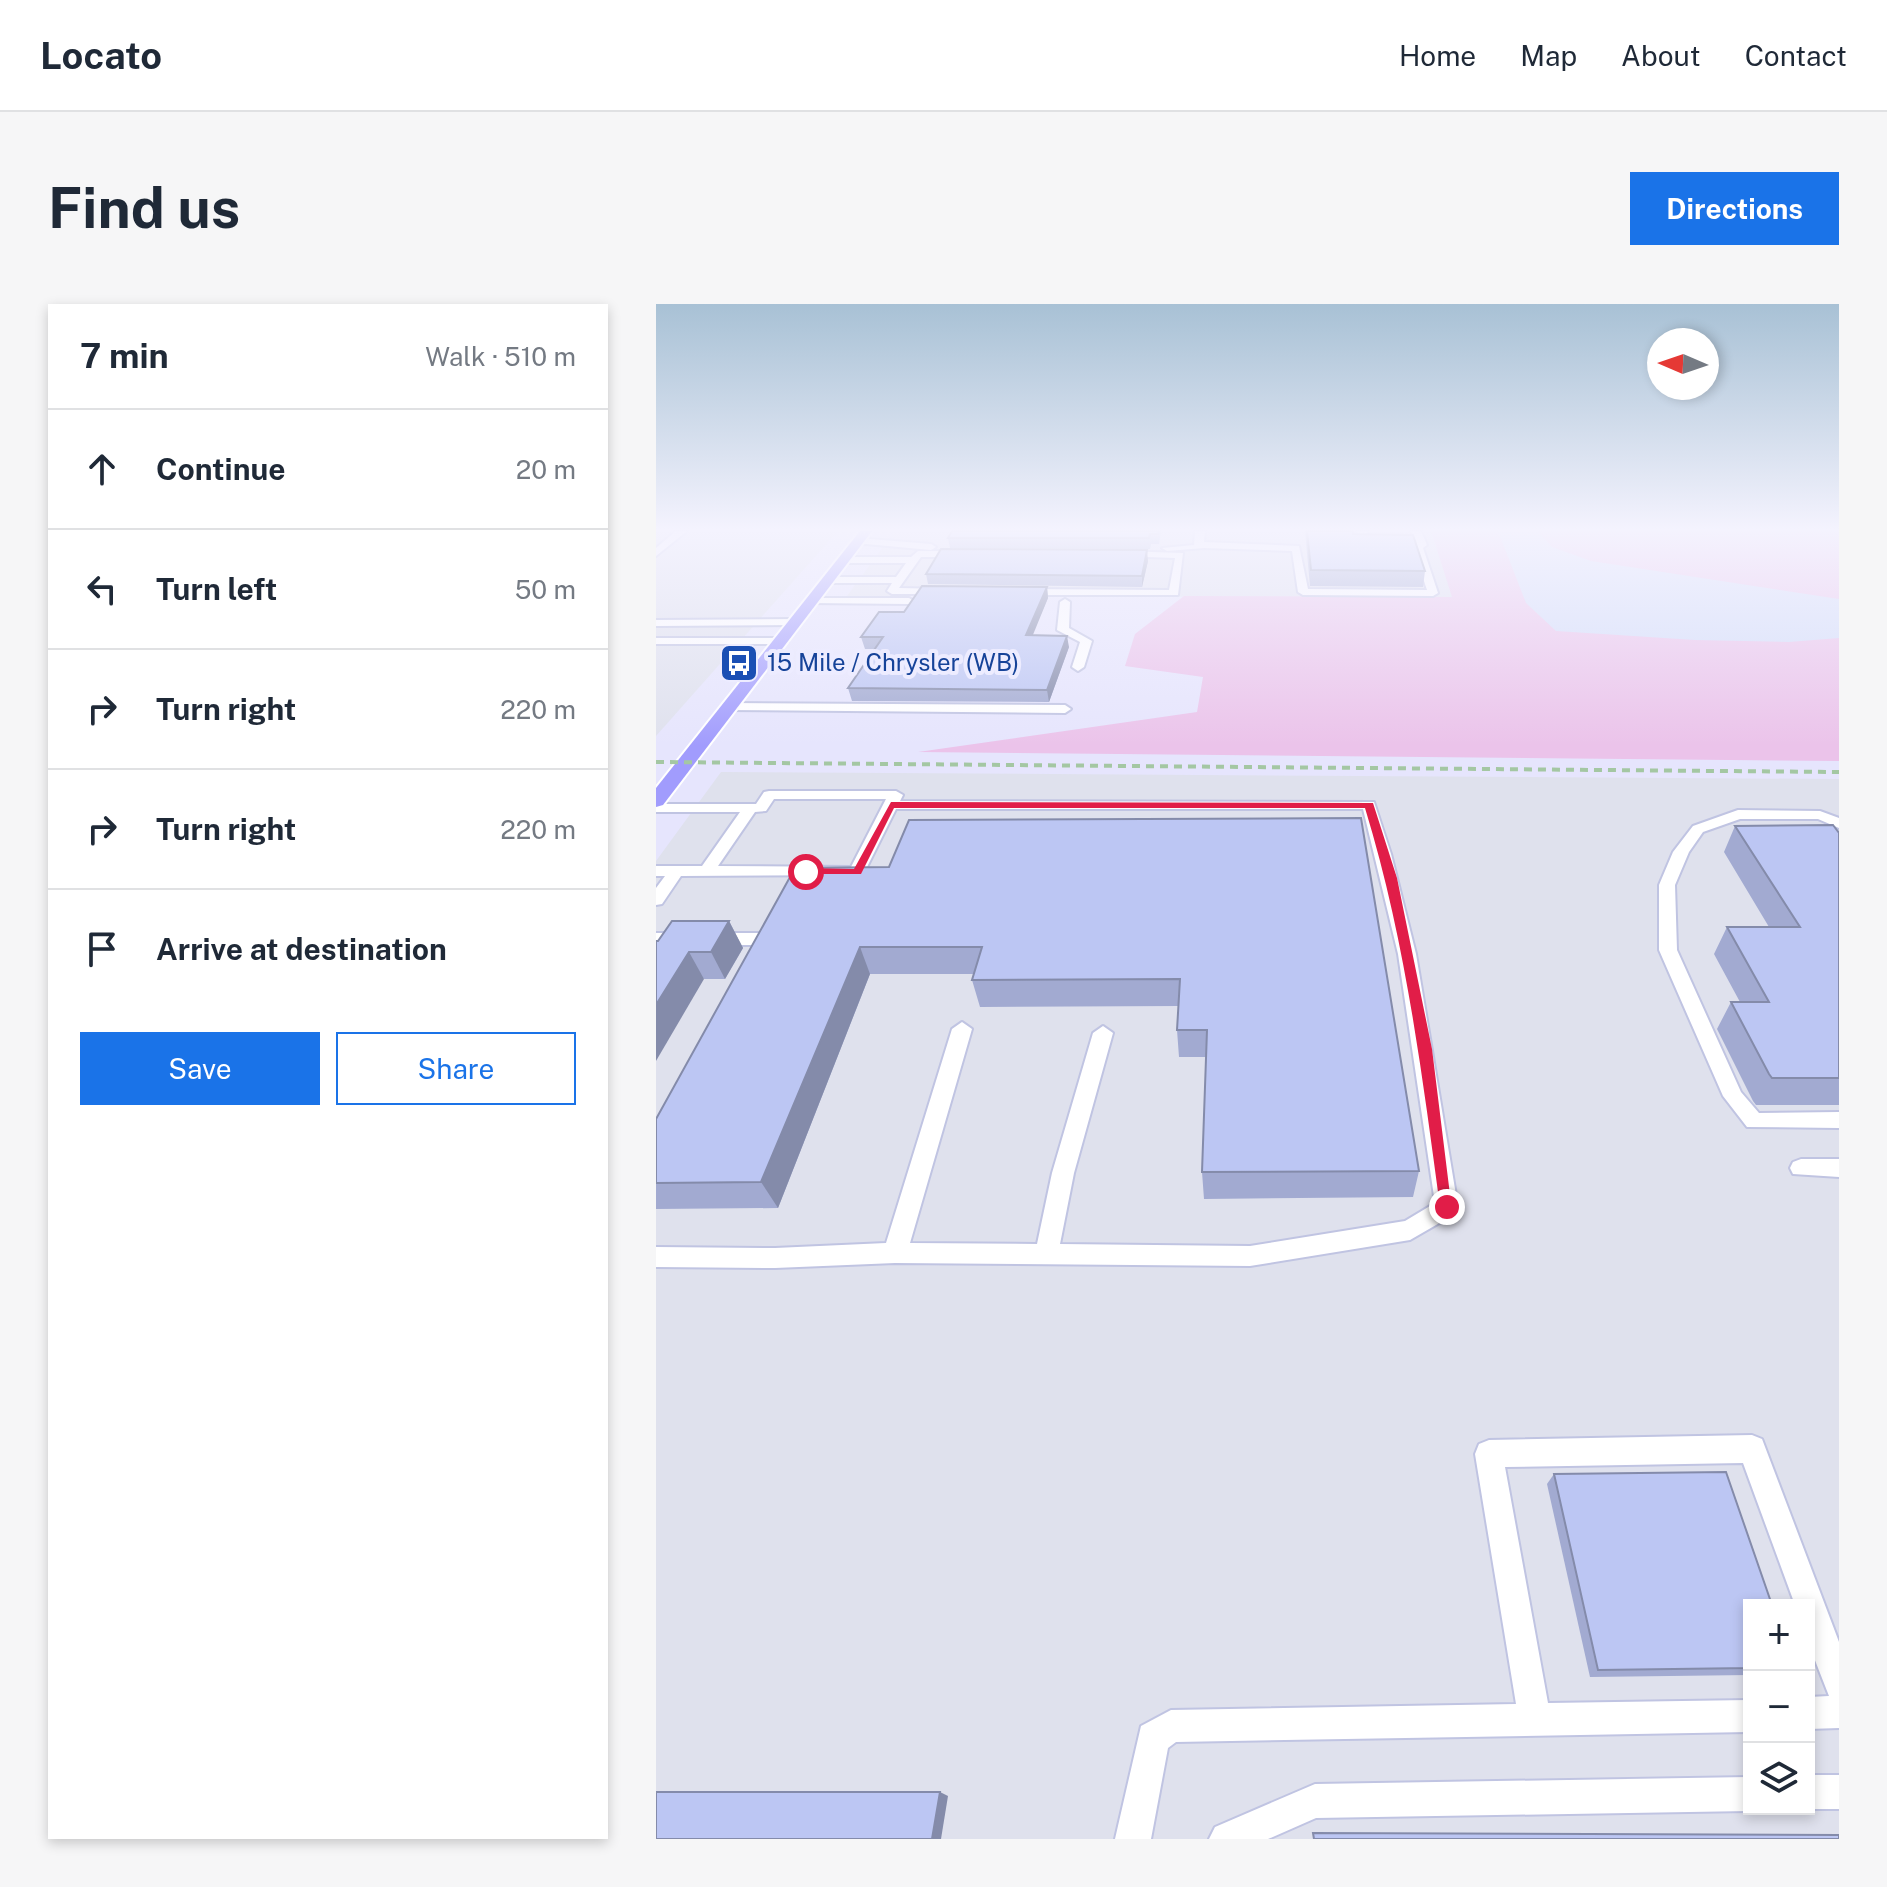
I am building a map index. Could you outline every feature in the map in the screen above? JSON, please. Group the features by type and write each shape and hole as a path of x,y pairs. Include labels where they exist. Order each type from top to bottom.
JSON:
{"main road":[{"path":"656,801 812,603"}],"lane":[{"path":"1065,603 1063,630 1086,641 1078,667"},
{"path":"656,623 796,622"},
{"path":"723,641 739,623"},
{"path":"656,641 782,641"},
{"path":"730,707 1065,709"},
{"path":"656,808 761,808 769,795 896,795 857,872 656,871"},
{"path":"656,1257 775,1258 895,1253 1250,1256 1410,1230 1447,1207 1423,1034 1392,878 1369,805 891,805"},
{"path":"707,871 751,808"},
{"path":"1839,823 1820,815 1738,814 1698,829 1681,852 1667,885 1668,950 1733,1096 1754,1121 1839,1120"},
{"path":"656,900 676,871"},
{"path":"755,965 806,872"},
{"path":"656,939 769,939"},
{"path":"895,1253 962,1029"},
{"path":"1046,1256 1063,1173 1103,1033"},
{"path":"1801,1168 1839,1168"},
{"path":"1535,1720 1489,1454 1752,1449 1839,1684"},
{"path":"1815,1713 1839,1712"},
{"path":"1133,1839 1153,1738 1171,1726 1743,1716"},
{"path":"1815,1792 1839,1792"},
{"path":"1227,1839 1315,1801 1743,1794"}],"shaded area":[{"path":"656,603 774,603 656,736"},
{"path":"1175,603 1526,603 1556,631 1695,640 1789,642 1839,638 1839,761 918,752 1197,712 1203,677 1125,666 1135,634"},
{"path":"1459,603 1839,603 1839,677 1486,676"},
{"path":"721,772 1839,779 1839,1839 656,1839 656,861"}],"building":[{"path":"910,603 1040,603 1026,635 1067,636 1047,690 848,688 883,637 861,637 879,612 904,612"},
{"path":"1361,818 1419,1171 1202,1172 1207,1030 1177,1030 1180,979 972,980 982,947 860,947 761,1182 656,1183 656,1119 795,868 889,867 909,820"},
{"path":"1833,825 1839,833 1839,1078 1772,1078 1731,1002 1769,1002 1727,927 1800,927 1735,826"},
{"path":"672,921 729,921 711,952 689,952 656,1005 656,941"},
{"path":"1726,1472 1770,1599 1743,1599 1743,1668 1598,1670 1554,1474"},
{"path":"656,1792 940,1792 932,1839 656,1839"},
{"path":"1313,1833 1839,1835 1839,1839 1314,1839"}],"railway":[{"path":"656,762 1839,772"}],"place":[{"name":"15 Mile / Chrysler (WB)","path":"739,663"}],"route":[{"path":"806,872 857,872 891,805 1369,805 1392,878 1426,1049 1447,1207"}]}
